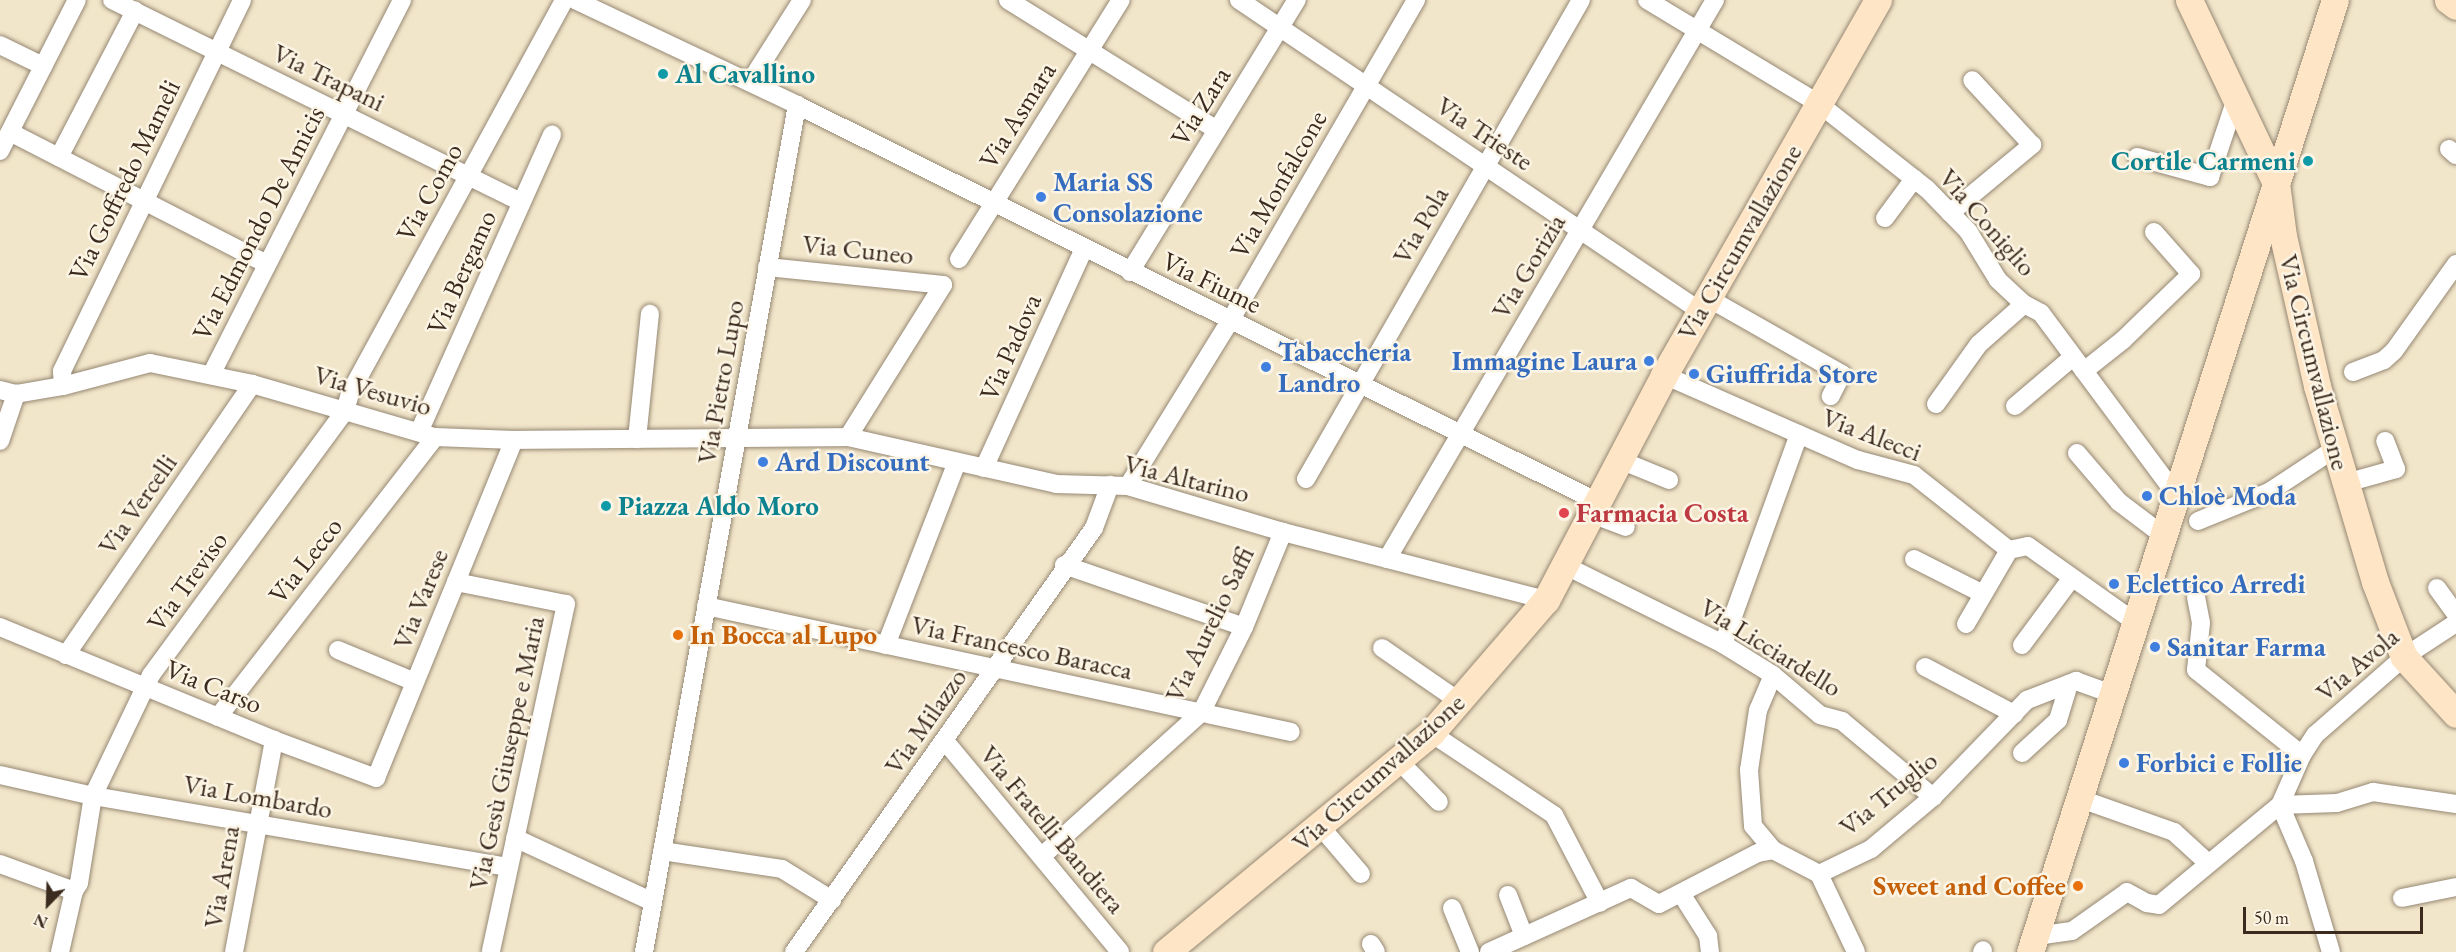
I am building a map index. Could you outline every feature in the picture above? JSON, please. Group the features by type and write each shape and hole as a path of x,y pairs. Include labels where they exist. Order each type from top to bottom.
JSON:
{"street":[{"path":"0,151 76,0"},
{"name":"Via Trapani","path":"112,0 521,202"},
{"name":"Via Goffredo Mameli","path":"63,386 62,371 242,0"},
{"name":"Via Edmondo De Amicis","path":"211,375 402,0"},
{"name":"Via Como","path":"345,411 350,393 564,0"},
{"name":"Via Fiume","path":"575,0 797,105 1130,272 1459,433 1626,527"},
{"path":"750,82 802,0"},
{"path":"1008,0 1217,130"},
{"name":"Via Asmara","path":"959,259 1121,0"},
{"name":"Via Trieste","path":"1239,0 1281,26 1581,230 1704,305 1842,374 1831,396"},
{"name":"Via Zara","path":"1130,272 1298,0"},
{"name":"Via Monfalcone","path":"1128,486 1230,321 1416,0"},
{"name":"Via Pola","path":"1306,478 1581,0"},
{"name":"Via Coniglio","path":"1647,0 1818,104 1914,179 1968,231 1998,280 2024,304 2041,313 2176,495"},
{"name":"Via Gorizia","path":"1387,559 1715,0"},
{"name":"Via Circumvallazione","path":"1166,952 1399,761 1431,732 1460,702 1546,600 1664,375 1878,0"},
{"name":"Via Circumvallazione","path":"2189,0 2276,183 2283,236 2317,386 2375,582 2404,657 2456,714"},
{"path":"2033,944 2111,694 2164,536 2335,0"},
{"path":"2448,0 2456,6"},
{"path":"59,157 135,11"},
{"path":"0,45 43,66"},
{"path":"1950,213 2032,145 1971,80"},
{"path":"2137,157 2210,177 2236,99"},
{"name":"Via Pietro Lupo","path":"644,952 797,105"},
{"path":"10,132 267,264"},
{"name":"Via Bergamo","path":"427,434 521,202 552,134"},
{"path":"1885,218 1914,179"},
{"path":"2015,406 2079,364 2123,340 2191,274 2154,232"},
{"name":"Via Padova","path":"984,468 1084,249"},
{"path":"2353,372 2384,360 2394,351 2456,264"},
{"name":"Via Cuneo","path":"767,267 943,285 848,437"},
{"path":"1936,404 1979,344 2024,304"},
{"path":"637,439 650,314"},
{"name":"Via Vesuvio","path":"8,392 63,386 150,363 252,384 427,434 514,440 738,439"},
{"name":"Via Alecci","path":"1664,375 1858,460 1914,475 2009,549"},
{"name":"Via Vercelli","path":"66,655 252,384"},
{"path":"0,441 8,392"},
{"name":"Via Treviso","path":"60,952 74,891 79,883 93,796 151,675 345,411"},
{"name":"Via Lecco","path":"218,717 427,434"},
{"path":"1724,644 1799,434"},
{"name":"Via Altarino","path":"738,439 848,437 1056,484 1128,486 1283,532 1546,600"},
{"name":"Via Varese","path":"376,778 514,440"},
{"path":"2346,483 2396,468 2385,441"},
{"path":"2198,521 2269,492 2336,448"},
{"path":"2077,453 2119,502 2164,536"},
{"path":"1620,460 1669,480"},
{"path":"886,645 957,462"},
{"name":"Via Milazzo","path":"794,952 945,741 1064,565 1094,528 1110,485"},
{"name":"Via Aurelio Saffi","path":"1042,856 1201,713 1244,627 1283,532"},
{"path":"1966,624 2009,549 2028,546 2135,622"},
{"path":"1914,559 1983,594"},
{"path":"1064,565 1244,627"},
{"name":"Via Licciardello","path":"1564,565 1724,644 1773,675 1820,715 1842,720 1933,797"},
{"path":"2022,645 2072,579"},
{"name":"Via Gesù Giuseppe e Maria","path":"456,582 566,604 507,867 491,952"},
{"path":"2438,588 2456,614"},
{"path":"2196,597 2201,623 2189,673 2302,755"},
{"name":"Via Francesco Baracca","path":"706,606 1291,732"},
{"name":"Via Avola","path":"2280,805 2302,755 2315,735 2404,657 2456,623"},
{"name":"Via Carso","path":"0,627 274,740 376,778"},
{"path":"1382,648 1460,702"},
{"path":"338,650 415,682"},
{"path":"1925,667 2014,714"},
{"path":"1773,675 1758,710 1749,770 1754,826 1773,850 1819,874 1856,952"},
{"path":"2022,753 2058,720 2069,684 2076,681 2111,694"},
{"name":"Via Truglio","path":"1819,874 1871,849 1933,797 2027,700 2069,684"},
{"path":"1431,732 1554,815 1600,903"},
{"name":"Via Arena","path":"234,952 274,740"},
{"name":"Via Fratelli Bandiera","path":"945,741 1120,952"},
{"path":"1399,761 1439,802"},
{"name":"Via Lombardo","path":"0,775 93,796 258,822 507,867"},
{"path":"2033,944 2072,932 2127,892 2147,903 2159,905 2280,805 2337,803 2373,792 2456,804"},
{"path":"2078,798 2175,832 2208,863"},
{"path":"2280,805 2304,861 2331,952"},
{"path":"1320,826 1361,874"},
{"path":"515,838 653,902"},
{"path":"1490,952 1631,888 1659,904 1682,895 1758,853 1773,850"},
{"path":"663,851 782,869 832,900"},
{"path":"0,864 74,891"},
{"path":"2402,898 2456,887"},
{"path":"1508,895 1524,936"},
{"path":"1682,895 1708,936 1710,952"},
{"path":"1452,908 1470,952"}],"place":[{"name":"Al Cavallino","path":"663,74"},
{"name":"Cortile Carmeni","path":"2308,161"},
{"name":"Maria SS Consolazione","path":"1041,197"},
{"name":"Immagine Laura","path":"1649,361"},
{"name":"Tabaccheria Landro","path":"1266,367"},
{"name":"Giuffrida Store","path":"1694,374"},
{"name":"Ard Discount","path":"763,462"},
{"name":"Chloè Moda","path":"2147,496"},
{"name":"Piazza Aldo Moro","path":"606,506"},
{"name":"Farmacia Costa","path":"1564,513"},
{"name":"Eclettico Arredi","path":"2114,584"},
{"name":"In Bocca al Lupo","path":"678,635"},
{"name":"Sanitar Farma","path":"2155,647"},
{"name":"Forbici e Follie","path":"2124,763"},
{"name":"Sweet and Coffee","path":"2078,886"}]}
